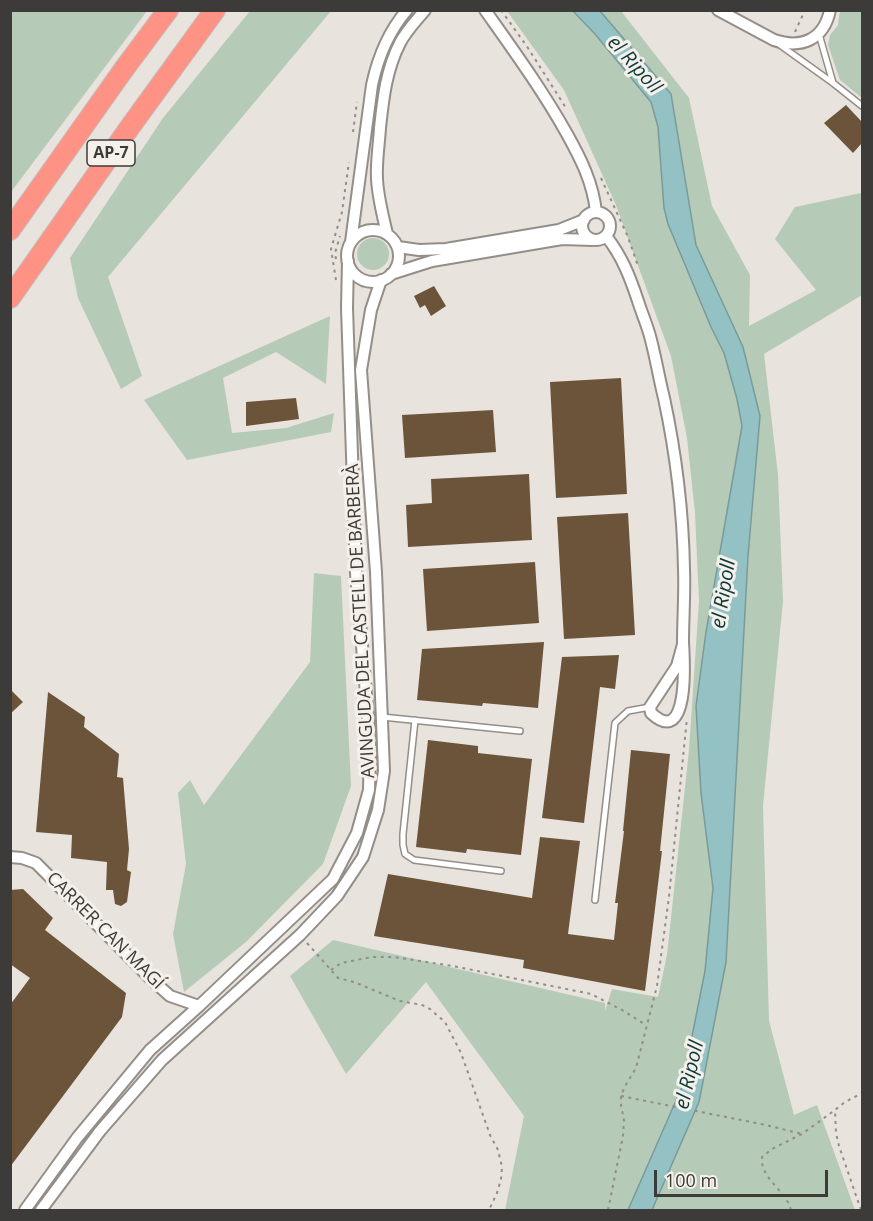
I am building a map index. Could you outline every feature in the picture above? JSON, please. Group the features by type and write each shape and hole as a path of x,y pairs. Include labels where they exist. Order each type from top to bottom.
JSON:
{"highway":[{"name":"AP-7","path":"10,230 168,10"},
{"name":"AP-7","path":"10,298 215,10"}],"street":[{"path":"407,10 384,45 377,64 351,242 347,254 351,269 357,276 373,282 432,261 562,239 592,240 599,240 606,236 610,228 609,219 601,213 589,214 582,225 585,234 592,240"},
{"path":"387,234 377,181 377,159 386,84 389,69 400,43 425,10"},
{"path":"485,10 550,104 580,158 593,190 596,212"},
{"path":"718,10 774,40 791,44 812,39 819,34 827,21 830,10"},
{"path":"398,248 446,249 559,230 584,220"},
{"path":"351,242 356,236 371,230 380,230 392,237 398,248 399,262 391,274"},
{"path":"606,236 630,275 651,339 672,437 681,512 684,569 684,689 675,718 669,721 662,720 651,713 650,707 677,666 683,644"},
{"name":"AVINGUDA DEL CASTELL DE BARBERÀ","path":"25,1210 77,1138 150,1050 333,879 357,833 369,790 370,742 356,573 347,308 348,261"},
{"name":"AVINGUDA DEL CASTELL DE BARBERÀ","path":"41,1210 100,1131 162,1060 300,935 337,896 363,857 378,810 384,771 376,572 361,370 371,310 381,280"},
{"name":"CARRER CAN MAGÍ","path":"10,857 36,863 170,996 199,1006"}],"lane":[{"path":"819,34 833,83"},
{"path":"774,40 862,106"},
{"path":"595,900 615,723 628,711 650,707"},
{"path":"381,716 520,731"},
{"path":"415,720 403,834 405,854 414,860 501,871"}],"path":[{"path":"501,10 528,48 567,111"},
{"path":"791,44 805,10"},
{"path":"597,171 628,237 639,270"},
{"path":"608,1210 623,1136 621,1096 636,1068 657,986 669,897 688,710"},
{"path":"300,935 338,978 354,982 400,1001 422,1005 445,1022 461,1053 500,1158 501,1179 489,1210"},
{"path":"331,970 341,963 372,957 394,957 453,966 591,994 646,1025"},
{"path":"791,1210 785,1197 764,1171 761,1163 762,1157 772,1149 802,1134 845,1102 862,1093"},
{"path":"621,1096 802,1134"},
{"path":"835,1110 839,1146 861,1210"}],"green space":[{"path":"10,11 147,11 11,192 10,192"},
{"path":"250,11 331,11 108,277 142,376 121,389 78,298 70,258 163,118"},
{"path":"507,11 573,11 651,102 658,127 664,208 711,327 724,353 742,426 706,632 696,706 701,793 713,888 705,971 682,1087 628,1210 505,1210 524,1116 426,982 346,1074 290,976 333,940 605,1003 605,1011 612,989 658,997 667,955 689,750 699,601 695,513 687,438 671,356 616,205 564,90"},
{"path":"600,11 621,11 689,98 712,206 750,275 749,326 816,290 775,239 795,207 862,191 862,295 764,354 778,475 783,601 763,806 769,1021 794,1115 817,1105 855,1210 652,1210 699,1102 726,962 748,556 760,416 743,347 696,245 671,94"},
{"path":"840,11 862,11 862,98 840,80 828,45 830,35 838,25"},
{"path":"373,238 384,243 389,254 384,265 373,270 362,265 357,254 362,243"},
{"path":"330,316 326,384 276,352 223,378 232,433 286,428 334,413 331,432 187,460 144,400"},
{"path":"314,573 341,576 351,786 323,864 246,942 184,992 173,934 186,864 178,793 190,780 204,805 310,662"}],"water":[{"name":"el Ripoll","path":"573,11 600,11 671,94 696,245 743,347 760,416 748,556 726,962 699,1102 652,1210 628,1210 682,1087 705,971 713,888 701,793 696,706 706,632 742,426 724,353 668,224 664,208 658,127 651,102"}],"building":[{"path":"846,105 862,122 862,143 853,153 824,123"},
{"path":"434,286 446,306 431,316 425,305 420,308 414,296"},
{"path":"621,378 627,494 556,498 550,382"},
{"path":"296,398 299,419 246,426 246,402"},
{"path":"493,410 496,452 405,458 402,415"},
{"path":"529,474 532,540 408,547 406,505 432,503 431,479"},
{"path":"628,513 635,635 564,639 557,517"},
{"path":"535,562 539,623 427,631 423,569"},
{"path":"544,642 538,708 417,700 422,649"},
{"path":"619,655 615,689 600,687 584,823 542,818 562,657"},
{"path":"10,689 23,702 10,714"},
{"path":"48,692 85,717 84,727 119,754 117,777 123,778 129,849 127,870 131,872 127,902 121,906 115,904 113,890 106,890 107,862 71,858 72,835 36,832"},
{"path":"428,740 478,746 478,753 532,759 521,855 467,849 466,853 416,847"},
{"path":"631,750 670,754 660,851 662,851 645,991 523,968 524,960 374,936 388,874 532,898 540,837 580,841 568,934 614,940 618,903 615,903"},
{"path":"23,889 53,918 45,930 126,993 122,1017 10,1167 10,1005 30,978 10,964 10,890"}]}
